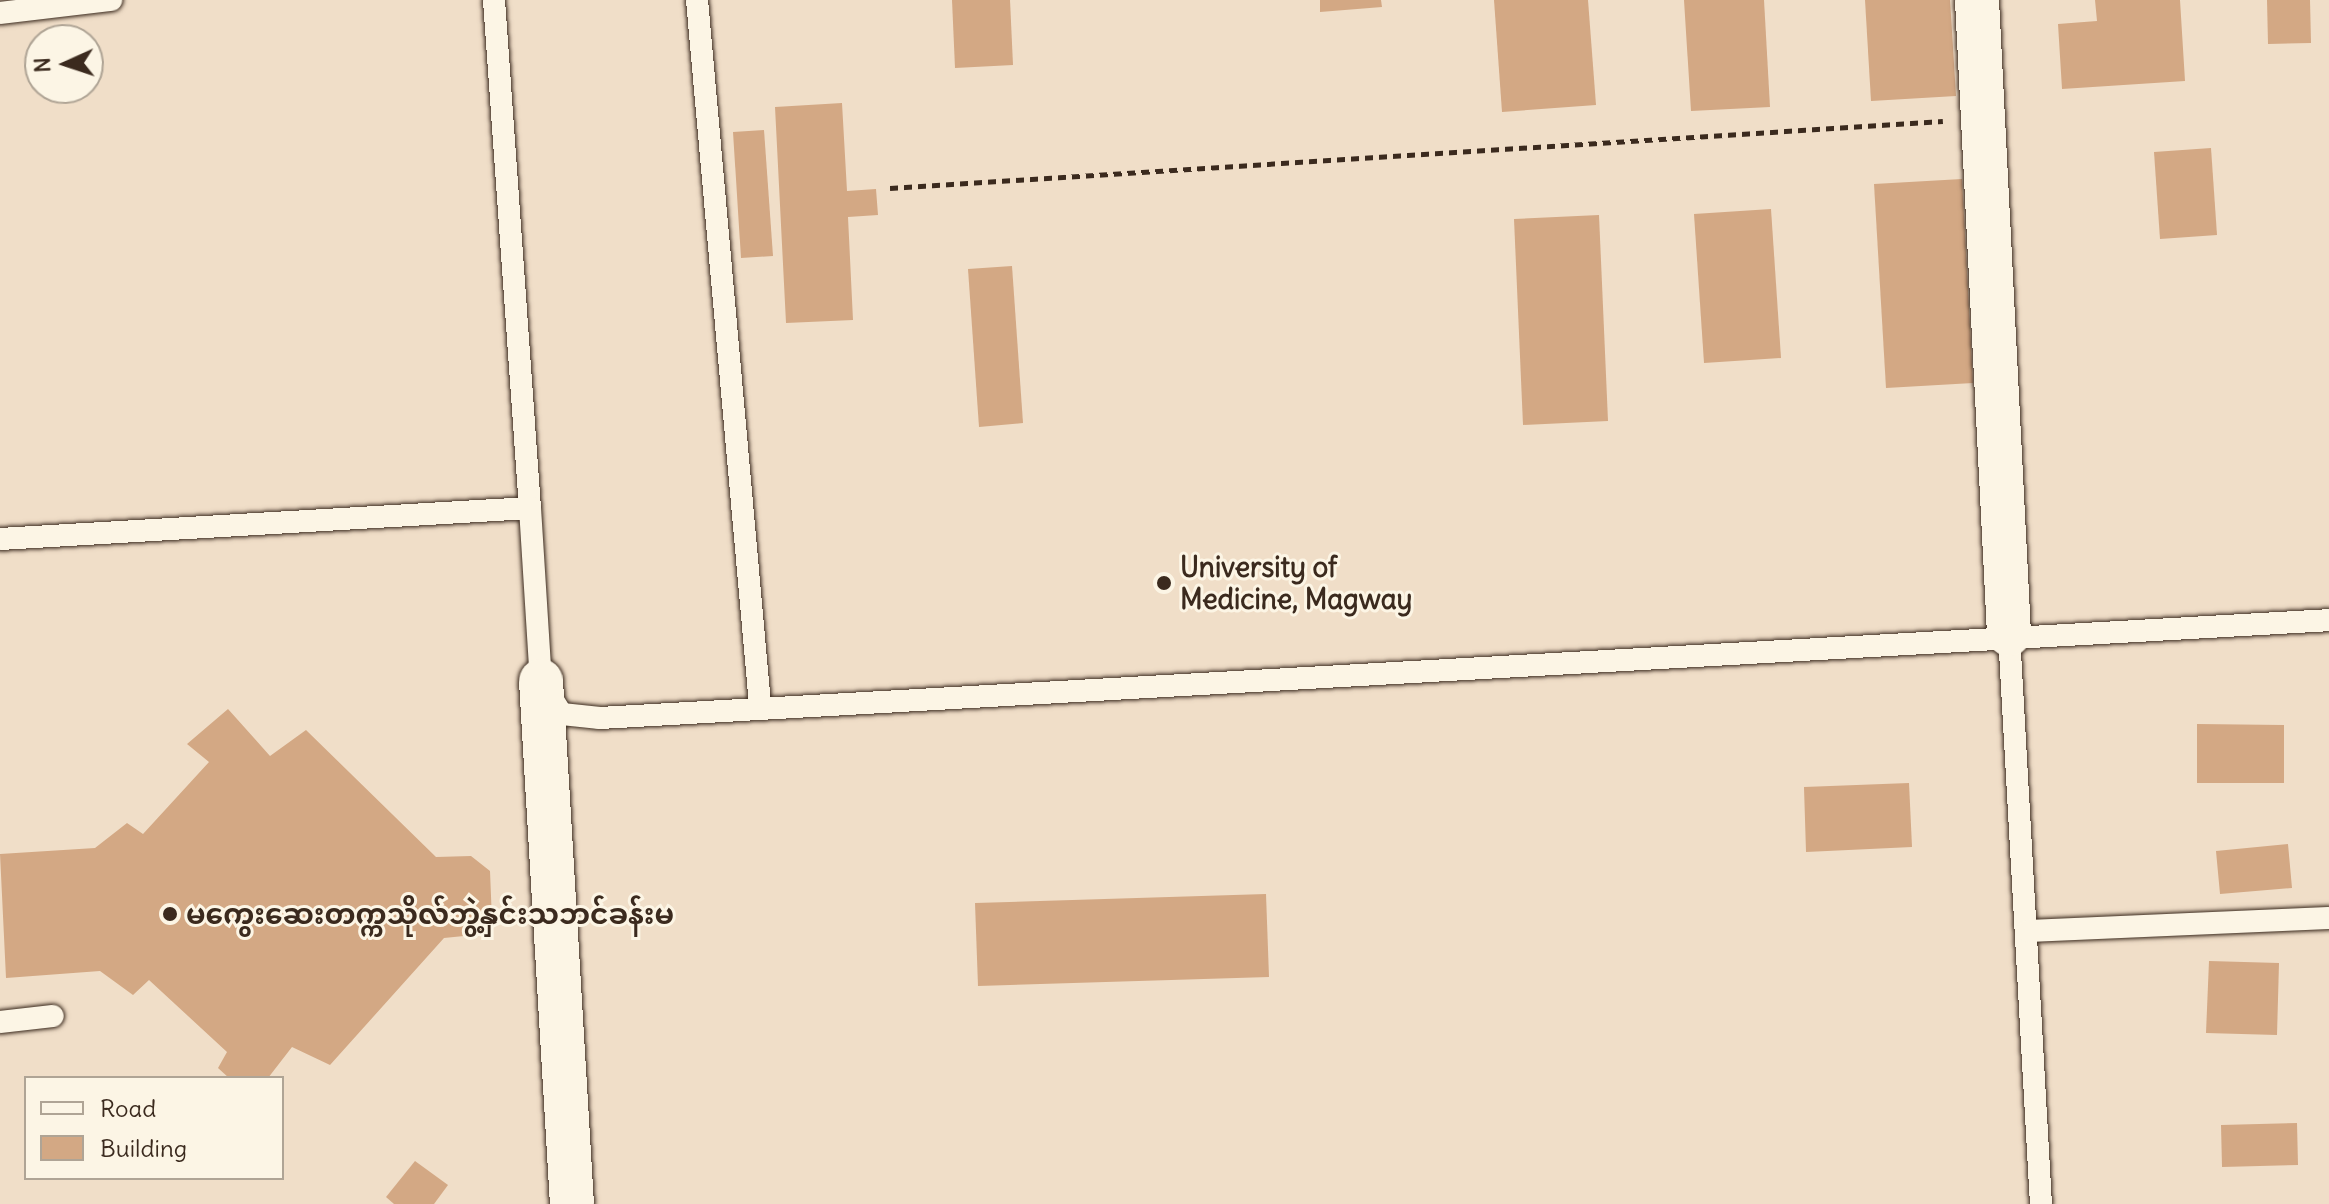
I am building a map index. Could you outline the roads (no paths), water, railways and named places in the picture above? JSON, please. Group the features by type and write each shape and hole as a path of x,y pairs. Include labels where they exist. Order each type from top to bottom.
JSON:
{"street":[{"path":"1977,0 2009,634"},
{"path":"541,681 572,1204"}],"lane":[{"path":"0,13 111,0"},
{"path":"494,0 541,681 562,714 600,718 760,704 2009,634 2329,620"},
{"path":"697,0 760,704"},
{"path":"0,539 530,508"},
{"path":"2009,634 2041,1204"},
{"path":"2028,931 2329,918"},
{"path":"0,1022 53,1016"}],"place":[{"name":"University of Medicine, Magway","path":"1164,583"},
{"name":"မကွေးဆေးတက္ကသိုလ်ဘွဲ့နှင်းသဘင်ခန်းမ","path":"170,914"}]}
